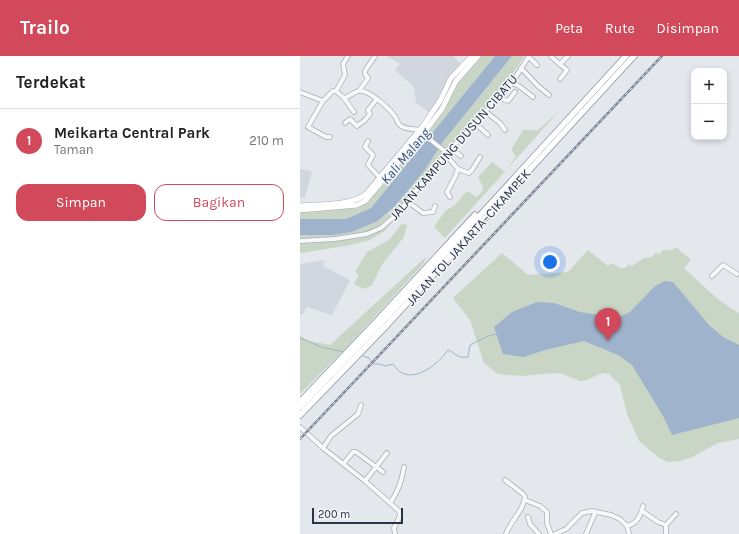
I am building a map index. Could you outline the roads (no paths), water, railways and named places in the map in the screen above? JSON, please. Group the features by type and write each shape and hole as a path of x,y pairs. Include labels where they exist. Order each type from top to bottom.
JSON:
{"highway":[{"name":"JALAN TOL JAKARTA–CIKAMPEK","path":"300,402 622,56"},
{"path":"300,407 394,310 626,56"},
{"path":"300,415 392,318 633,56"}],"main road":[{"path":"462,70 478,56"},
{"path":"300,210 356,205 365,201 421,132 442,109 470,57"},
{"path":"300,206 356,200 366,194 382,180"}],"street":[{"path":"330,136 326,137 308,127 323,100 332,92 336,91 345,76 346,72 343,64 348,56"},
{"path":"344,98 359,91 368,78 365,71 374,56"},
{"path":"529,56 537,65"},
{"name":"JALAN KAMPUNG DUSUN CIBATU","path":"300,241 335,239 367,234 384,225 408,202 446,154 500,97 512,83 529,56"},
{"path":"551,56 567,72 560,79"},
{"path":"560,64 568,56"},
{"path":"521,68 538,86 550,95"},
{"path":"512,83 519,86 533,97"},
{"path":"336,91 344,98 354,112"},
{"path":"359,91 369,93 377,99 396,118 398,124 402,127 421,132 429,138 440,147 458,169 469,173 471,172 480,156"},
{"path":"300,92 323,100"},
{"path":"500,97 508,100 515,92"},
{"path":"346,123 350,119 357,126 359,125 370,114 368,110 377,99"},
{"path":"486,112 500,123 505,130"},
{"path":"474,123 488,135"},
{"path":"368,141 365,146 373,155 368,165 382,180"},
{"path":"451,149 461,156"},
{"path":"450,197 447,192 458,169"},
{"path":"408,202 424,214 433,212 435,206"},
{"path":"712,276 723,265 738,273"},
{"path":"323,448 331,436 358,414 361,405"},
{"path":"300,427 323,448 366,480 400,514 394,528 395,534"},
{"path":"344,463 355,451 383,472"},
{"path":"366,480 387,453"},
{"path":"390,503 399,487 404,467"},
{"path":"505,480 523,494 524,500 522,509 512,520 506,534"},
{"path":"524,500 540,506 547,512 547,524 551,534"},
{"path":"627,526 636,522 643,506"},
{"path":"555,534 566,529 582,513 592,511 611,515 620,520 627,526 628,534"},
{"path":"642,511 658,522 666,525"},
{"path":"586,534 595,513"},
{"path":"666,534 666,525 676,514"},
{"path":"528,517 530,524 539,534"}],"water":[{"path":"495,56 512,56 442,143 425,170 395,206 378,221 352,232 333,235 300,235 300,219 346,219 371,208"},
{"path":"665,281 673,282 709,325 723,337 739,345 739,418 672,435 663,416 632,365 618,355 584,341 545,350 524,357 503,354 494,327 512,312 537,302 554,303 580,312 617,318 630,312 655,286"}],"waterway":[{"path":"363,356 369,358 373,364 386,366 393,364 402,373 408,375 415,374 434,365 448,350 459,356 468,357 470,345 488,336 497,334"},
{"path":"300,338 321,347 345,352"}],"railway":[{"path":"300,439 662,56"}],"place":[{"name":"Meikarta Central Park","path":"608,341"}],"water label":[{"name":"Kali Malang","path":"405,156"}]}
